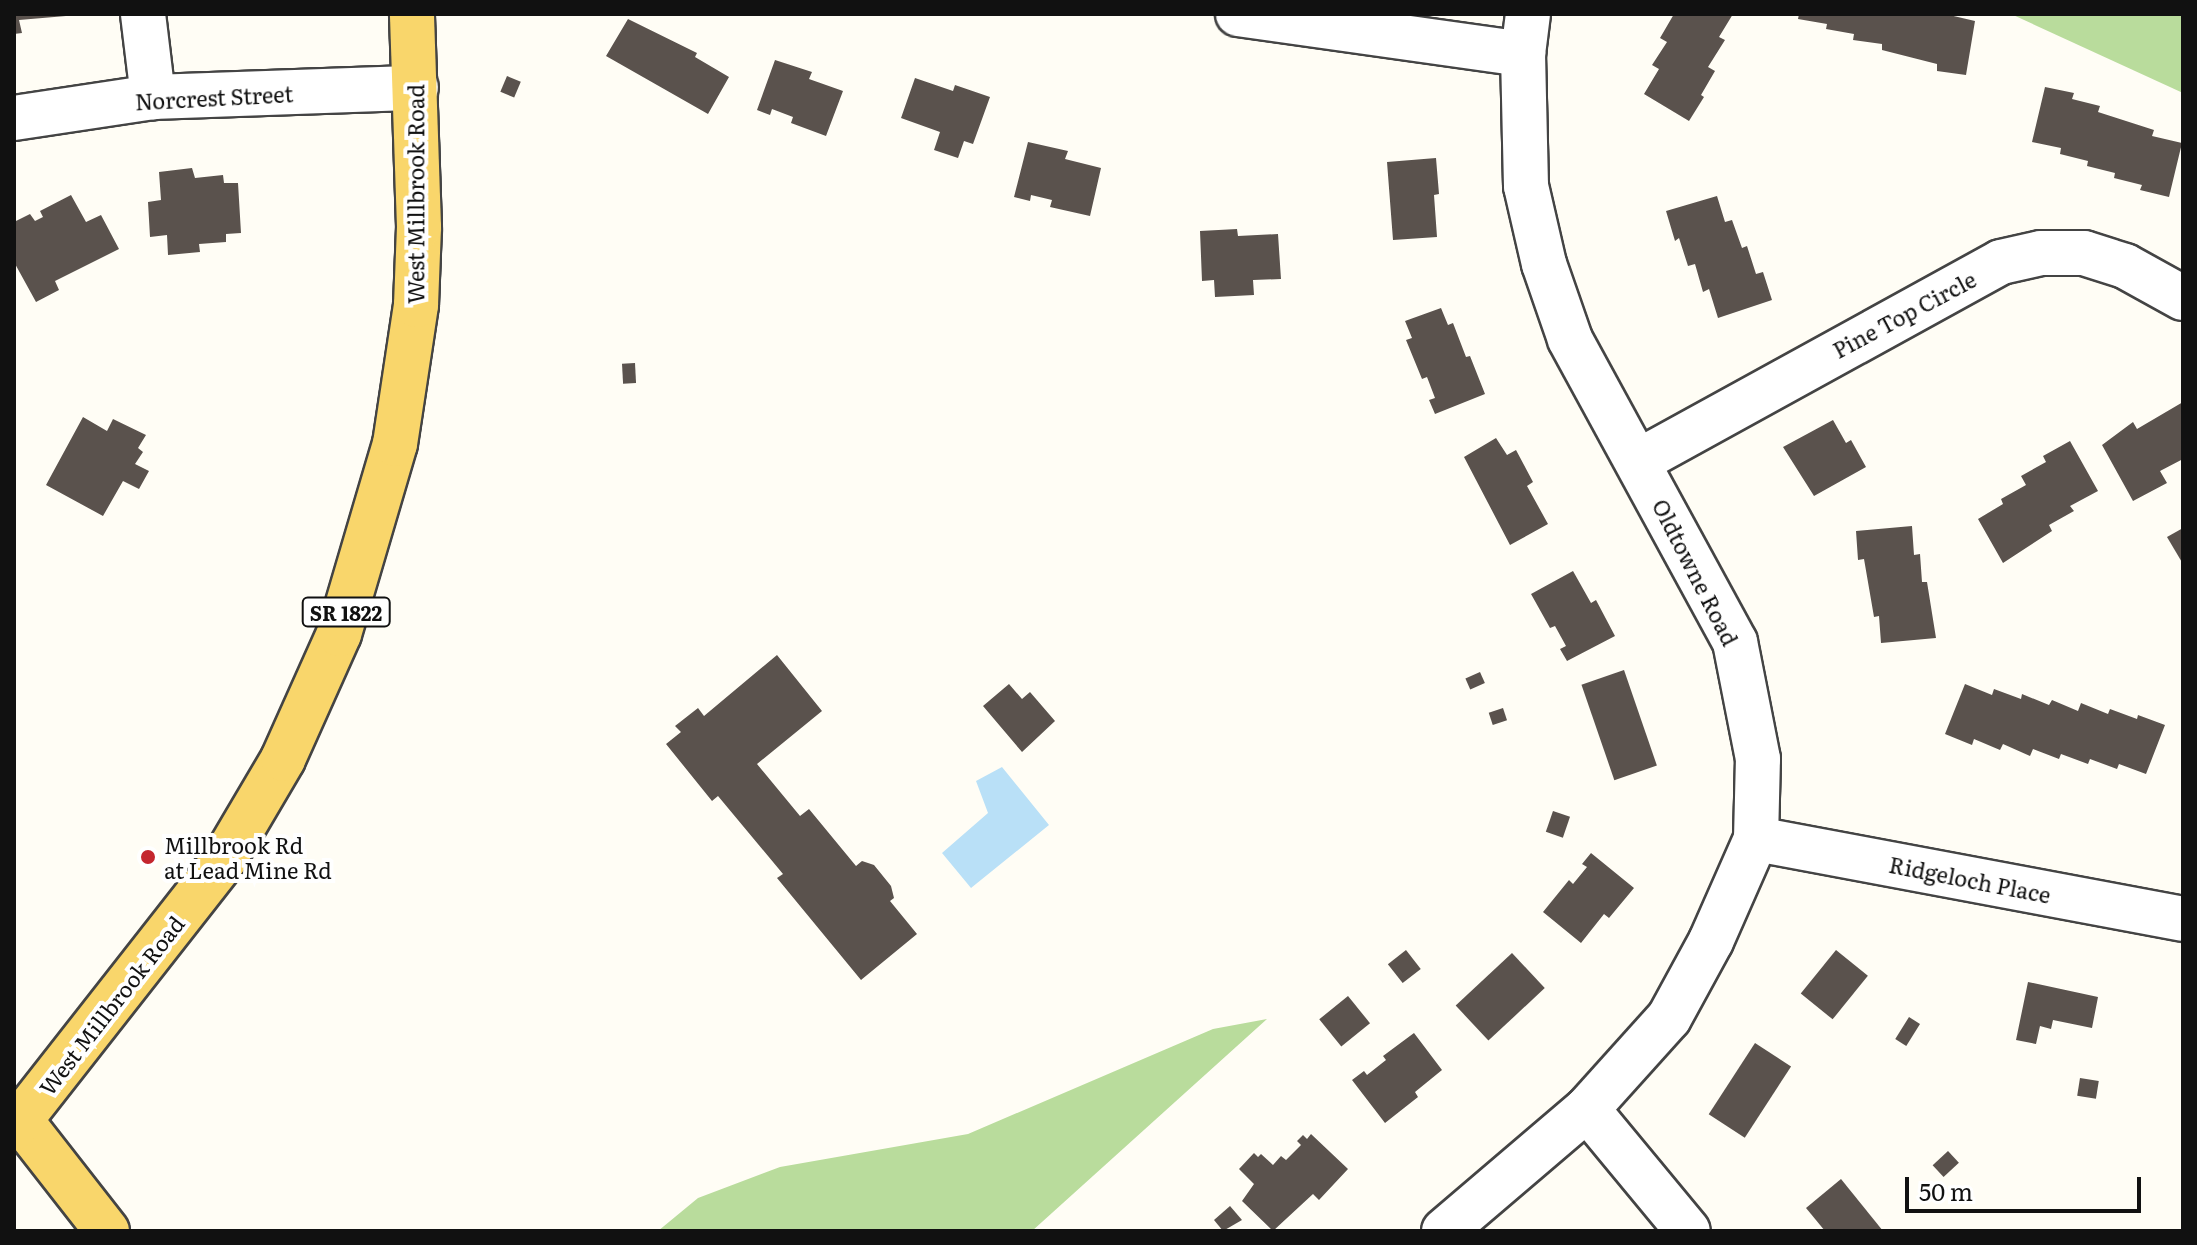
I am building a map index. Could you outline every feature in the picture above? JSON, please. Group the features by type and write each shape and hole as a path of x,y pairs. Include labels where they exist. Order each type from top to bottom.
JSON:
{"main road":[{"name":"West Millbrook Road","path":"16,1120 223,861 283,759 339,634 395,444 416,305 419,227 412,14"},
{"path":"16,1120 107,1231"}],"street":[{"path":"143,14 153,97"},
{"path":"1238,14 1526,34"},
{"name":"Oldtowne Road","path":"1444,1231 1587,1109 1669,1018 1711,941 1756,839 1758,759 1735,642 1570,339 1544,264 1526,186 1526,34"},
{"name":"Norcrest Street","path":"14,118 153,97 416,88"},
{"name":"Pine Top Circle","path":"1639,461 2001,262 2041,253 2084,253 2125,266 2183,298"},
{"name":"Ridgeloch Place","path":"1756,839 2183,919"},
{"path":"1587,1109 1688,1231"}],"green space":[{"path":"2011,14 2183,14 2183,93"},
{"path":"1267,1019 1032,1231 658,1231 698,1198 780,1167 968,1134 1213,1029"}],"water":[{"path":"1002,767 1049,825 971,888 942,853 988,813 976,781"}],"building":[{"path":"14,14 66,16 19,20 22,33 14,34"},
{"path":"1674,14 1733,14 1719,37 1725,40 1708,67 1715,71 1689,121 1644,94 1659,69 1652,65 1667,42 1660,38"},
{"path":"1799,14 1945,14 1975,21 1966,75 1937,71 1937,64 1882,50 1882,44 1853,40 1854,34 1826,29 1827,24 1798,19"},
{"path":"628,19 697,53 695,57 729,77 708,114 606,56"},
{"path":"775,60 812,72 809,79 843,91 826,136 791,123 793,117 772,109 770,115 757,110"},
{"path":"507,76 521,82 514,98 500,92"},
{"path":"915,78 953,91 955,85 990,97 973,144 964,141 958,158 934,150 940,132 901,118"},
{"path":"2045,87 2074,93 2072,99 2100,106 2098,112 2154,130 2152,136 2182,143 2169,197 2140,190 2142,185 2114,178 2115,173 2087,166 2088,161 2060,154 2061,148 2032,142"},
{"path":"1028,142 1068,151 1065,159 1101,168 1090,216 1050,207 1052,200 1031,195 1030,201 1014,197"},
{"path":"1436,158 1439,194 1434,195 1437,237 1393,240 1387,162"},
{"path":"192,168 195,178 223,175 224,183 238,183 241,233 226,234 226,242 199,244 200,252 168,255 167,235 150,237 148,202 161,200 159,172"},
{"path":"71,195 86,222 101,215 119,249 55,281 59,290 36,302 14,262 14,222 30,214 35,221 43,217 40,211"},
{"path":"1717,196 1725,222 1732,220 1742,248 1747,246 1756,274 1763,272 1772,300 1718,318 1709,289 1703,292 1695,264 1688,266 1679,238 1675,241 1666,211"},
{"path":"1237,229 1238,236 1278,234 1281,279 1253,280 1254,295 1215,297 1214,280 1202,281 1200,231"},
{"path":"1441,308 1448,325 1453,323 1466,357 1470,356 1485,394 1435,414 1429,400 1435,398 1427,377 1422,379 1406,340 1412,338 1405,321"},
{"path":"635,363 636,383 623,384 622,364"},
{"path":"2183,402 2183,459 2160,471 2167,483 2133,501 2102,445 2133,422 2137,429"},
{"path":"83,417 107,431 113,419 146,435 138,448 143,452 135,464 149,471 139,489 123,481 103,516 46,485"},
{"path":"1833,420 1846,443 1851,440 1866,467 1814,496 1783,447"},
{"path":"1496,438 1507,455 1516,450 1533,482 1527,486 1548,524 1510,545 1464,457"},
{"path":"2070,441 2098,491 2070,506 2074,511 2049,525 2052,531 2003,563 1978,519 2003,504 2001,499 2026,485 2021,476 2046,462 2043,456"},
{"path":"1912,526 1914,555 1920,554 1922,582 1927,582 1936,638 1881,643 1879,616 1874,617 1864,559 1858,560 1856,531"},
{"path":"2183,528 2183,564 2167,537"},
{"path":"1573,571 1591,603 1596,600 1615,636 1567,661 1560,649 1566,646 1555,626 1550,628 1531,594"},
{"path":"777,655 822,711 757,764 800,816 809,809 856,866 862,861 874,865 891,886 894,898 890,901 917,934 861,980 777,878 783,874 718,796 712,801 666,744 681,732 675,726 698,708 704,716"},
{"path":"1624,670 1657,765 1614,780 1581,685"},
{"path":"1480,672 1485,683 1470,689 1465,679"},
{"path":"1009,684 1022,699 1030,692 1055,721 1022,752 983,706"},
{"path":"1965,684 1992,695 1994,689 2021,699 2022,694 2049,705 2052,700 2078,711 2081,703 2108,714 2110,709 2165,725 2146,774 2119,764 2117,769 2090,759 2088,764 2061,754 2059,759 2033,749 2030,756 2003,744 2000,750 1974,739 1972,745 1945,734"},
{"path":"1503,708 1507,720 1493,725 1489,713"},
{"path":"1553,811 1570,817 1563,838 1546,832"},
{"path":"1591,853 1634,888 1609,918 1604,914 1581,943 1543,912 1569,880 1573,884 1587,867 1582,864"},
{"path":"1406,950 1421,969 1403,983 1388,964"},
{"path":"1836,950 1868,976 1833,1019 1801,994"},
{"path":"1512,953 1545,988 1488,1041 1456,1006"},
{"path":"2028,982 2098,997 2092,1028 2053,1020 2051,1029 2040,1026 2036,1044 2016,1040"},
{"path":"1348,996 1370,1023 1341,1046 1319,1019"},
{"path":"1909,1017 1920,1024 1906,1046 1895,1039"},
{"path":"1414,1033 1442,1070 1415,1092 1418,1097 1385,1123 1352,1080 1364,1071 1367,1075 1386,1060 1383,1056"},
{"path":"1755,1043 1791,1066 1745,1138 1709,1114"},
{"path":"2080,1078 2099,1081 2096,1099 2077,1096"},
{"path":"1311,1134 1348,1169 1319,1200 1313,1194 1273,1231 1242,1201 1254,1184 1239,1169 1254,1153 1258,1157 1261,1154 1273,1165 1281,1156 1286,1160 1301,1145 1297,1141 1303,1135 1307,1139"},
{"path":"1948,1151 1959,1163 1944,1177 1933,1165"},
{"path":"1841,1179 1883,1231 1825,1231 1806,1208"},
{"path":"1230,1206 1242,1220 1223,1231 1214,1220"}],"place":[{"name":"Millbrook Rd at Lead Mine Rd","path":"148,857"}]}
